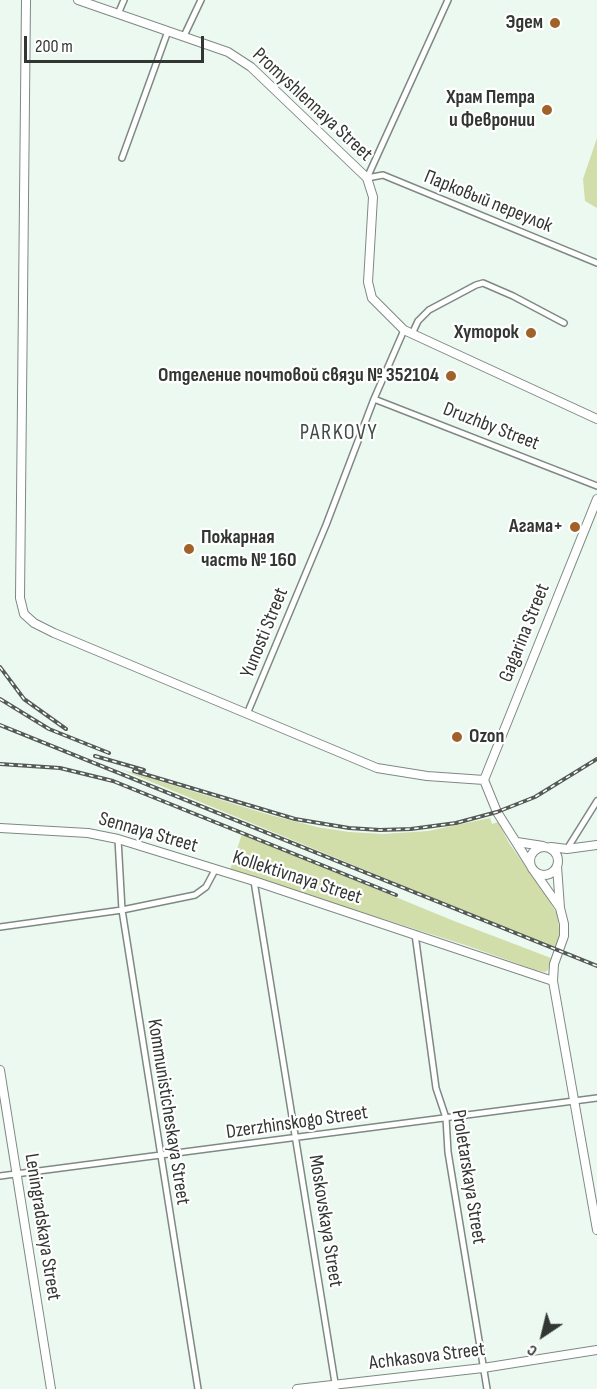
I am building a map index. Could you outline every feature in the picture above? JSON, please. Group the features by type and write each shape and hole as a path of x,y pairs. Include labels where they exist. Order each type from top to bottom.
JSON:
{"main road":[{"path":"27,0 20,598 24,614 34,623 54,633 377,768 427,776 484,780 497,812 560,908"},
{"name":"Promyshlennaya Street","path":"78,0 228,52 251,67 367,178 373,196 368,282 372,298 408,332"},
{"path":"408,332 597,419"},
{"name":"Gagarina Street","path":"484,780 597,499"},
{"name":"Sennaya Street","path":"0,828 88,833 118,839 215,870"},
{"path":"517,842 567,849 597,844"},
{"path":"567,849 558,863 553,872 545,875 539,874 532,868 530,858 533,852 546,847 554,851 558,863 564,936 554,964 553,981 597,1230"},
{"name":"Kollektivnaya Street","path":"215,870 553,981"},
{"name":"Leningradskaya Street","path":"0,1070 51,1389"},
{"name":"Achkasova Street","path":"297,1389 336,1387 483,1368 597,1350"}],"street":[{"path":"118,14 124,0"},
{"path":"184,36 201,0"},
{"path":"367,178 448,0"},
{"path":"122,158 168,31"},
{"name":"Парковый переулок","path":"367,178 383,175 597,263"},
{"name":"Yunosti Street","path":"248,714 326,525 374,399 408,332 429,310 462,292 483,284 513,296 564,323"},
{"name":"Druzhby Street","path":"374,399 597,486"},
{"path":"567,849 597,801"},
{"name":"Kommunisticheskaya Street","path":"118,839 122,910 198,1389"},
{"name":"Kollektivnaya Street","path":"0,927 122,910 195,895 206,887 215,870"},
{"name":"Moskovskaya Street","path":"254,881 336,1387"},
{"name":"Proletarskaya Street","path":"415,934 436,1088 446,1118 448,1152 487,1389"},
{"name":"Dzerzhinskogo Street","path":"0,1176 160,1157 597,1098"}],"green space":[{"path":"597,138 597,208 585,201 583,179"},
{"path":"120,769 270,815 317,827 349,832 383,834 428,831 490,818 492,824 498,822 509,843 557,914 560,935 555,948"},
{"path":"242,834 551,958 548,970 545,972 536,970 230,870"}],"railway":[{"path":"0,667 24,699 66,729"},
{"path":"0,699 49,729 109,753"},
{"path":"0,725 597,966"},
{"path":"95,756 144,770"},
{"path":"134,771 295,819 349,828 380,830 411,829 456,823 497,812 535,797 597,759"},
{"path":"0,764 60,768 113,781 396,895"}],"place":[{"name":"Эдем","path":"555,23"},
{"name":"Храм Петра и Февронии","path":"547,110"},
{"name":"Хуторок","path":"531,333"},
{"name":"Отделение почтовой связи № 352104","path":"451,376"},
{"name":"Агама+","path":"575,527"},
{"name":"Пожарная часть № 160","path":"189,549"},
{"name":"Ozon","path":"457,737"}],"district":[{"name":"PARKOVY","path":"339,433"}]}
